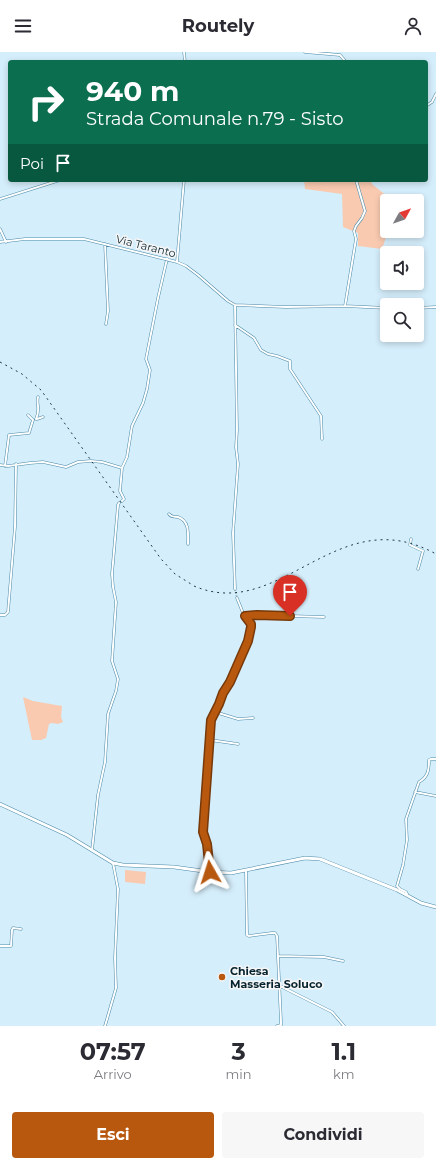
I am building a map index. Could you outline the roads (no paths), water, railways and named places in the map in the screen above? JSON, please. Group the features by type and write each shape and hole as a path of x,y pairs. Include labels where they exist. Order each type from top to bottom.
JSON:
{"main road":[{"path":"0,804 67,835 113,863 123,865 174,867 230,873 305,858 320,859 436,907"}],"street":[{"path":"305,52 341,54"},
{"path":"428,105 432,102 436,94"},
{"path":"0,199 54,182"},
{"path":"177,262 184,182"},
{"path":"345,306 356,240 354,231 365,211 357,182"},
{"path":"0,229 6,242"},
{"name":"Via Taranto","path":"0,242 25,239 84,239 167,259 177,262 192,270 228,301 235,305"},
{"path":"105,244 108,311 106,324"},
{"path":"122,501 124,499 120,491 122,468 127,457 132,426 143,403 147,389 150,370 146,359 167,259"},
{"path":"235,589 233,533 238,464 236,442 235,305 380,308"},
{"path":"424,308 436,307"},
{"path":"235,325 254,338 258,346 264,352 290,361 290,368 321,416 322,439"},
{"path":"5,466 9,436 29,433 39,411 38,397"},
{"path":"28,415 34,420"},
{"path":"34,420 43,417"},
{"path":"0,465 5,466 30,463 53,464 66,467 78,462 91,460 122,468"},
{"path":"0,615 5,616 8,612 14,527 16,464"},
{"path":"92,850 98,795 104,762 108,714 118,679 112,661 116,602 112,574 119,503"},
{"path":"168,514 179,518 186,524 188,531 188,544"},
{"path":"411,539 410,545 423,551 418,569"},
{"path":"210,872 207,844 203,832 206,805 210,725 223,693 230,682 248,641 251,627 251,624 245,616 238,598"},
{"path":"245,616 324,617"},
{"path":"216,712 238,719 253,718"},
{"path":"210,740 238,744"},
{"path":"407,894 397,886 403,865 407,840 406,818 419,782 427,775 430,760 436,759"},
{"path":"416,792 436,796"},
{"path":"105,1026 116,988 115,958 118,889 113,863"},
{"path":"246,871 247,935 276,933 277,936 281,1024 280,1026 277,1026"},
{"path":"0,946 11,946 13,928 20,929"},
{"path":"278,956 324,957 343,960"},
{"path":"280,986 332,1012 344,1026"}],"tunnel":[{"path":"235,589 237,598"}],"railway":[{"path":"0,362 22,374 41,390 161,559 175,574 191,584"},
{"path":"194,586 225,593 255,589 283,578 310,563 339,550 369,541 401,541 436,554"}],"place":[{"name":"Chiesa Masseria Soluco","path":"222,977"}]}
